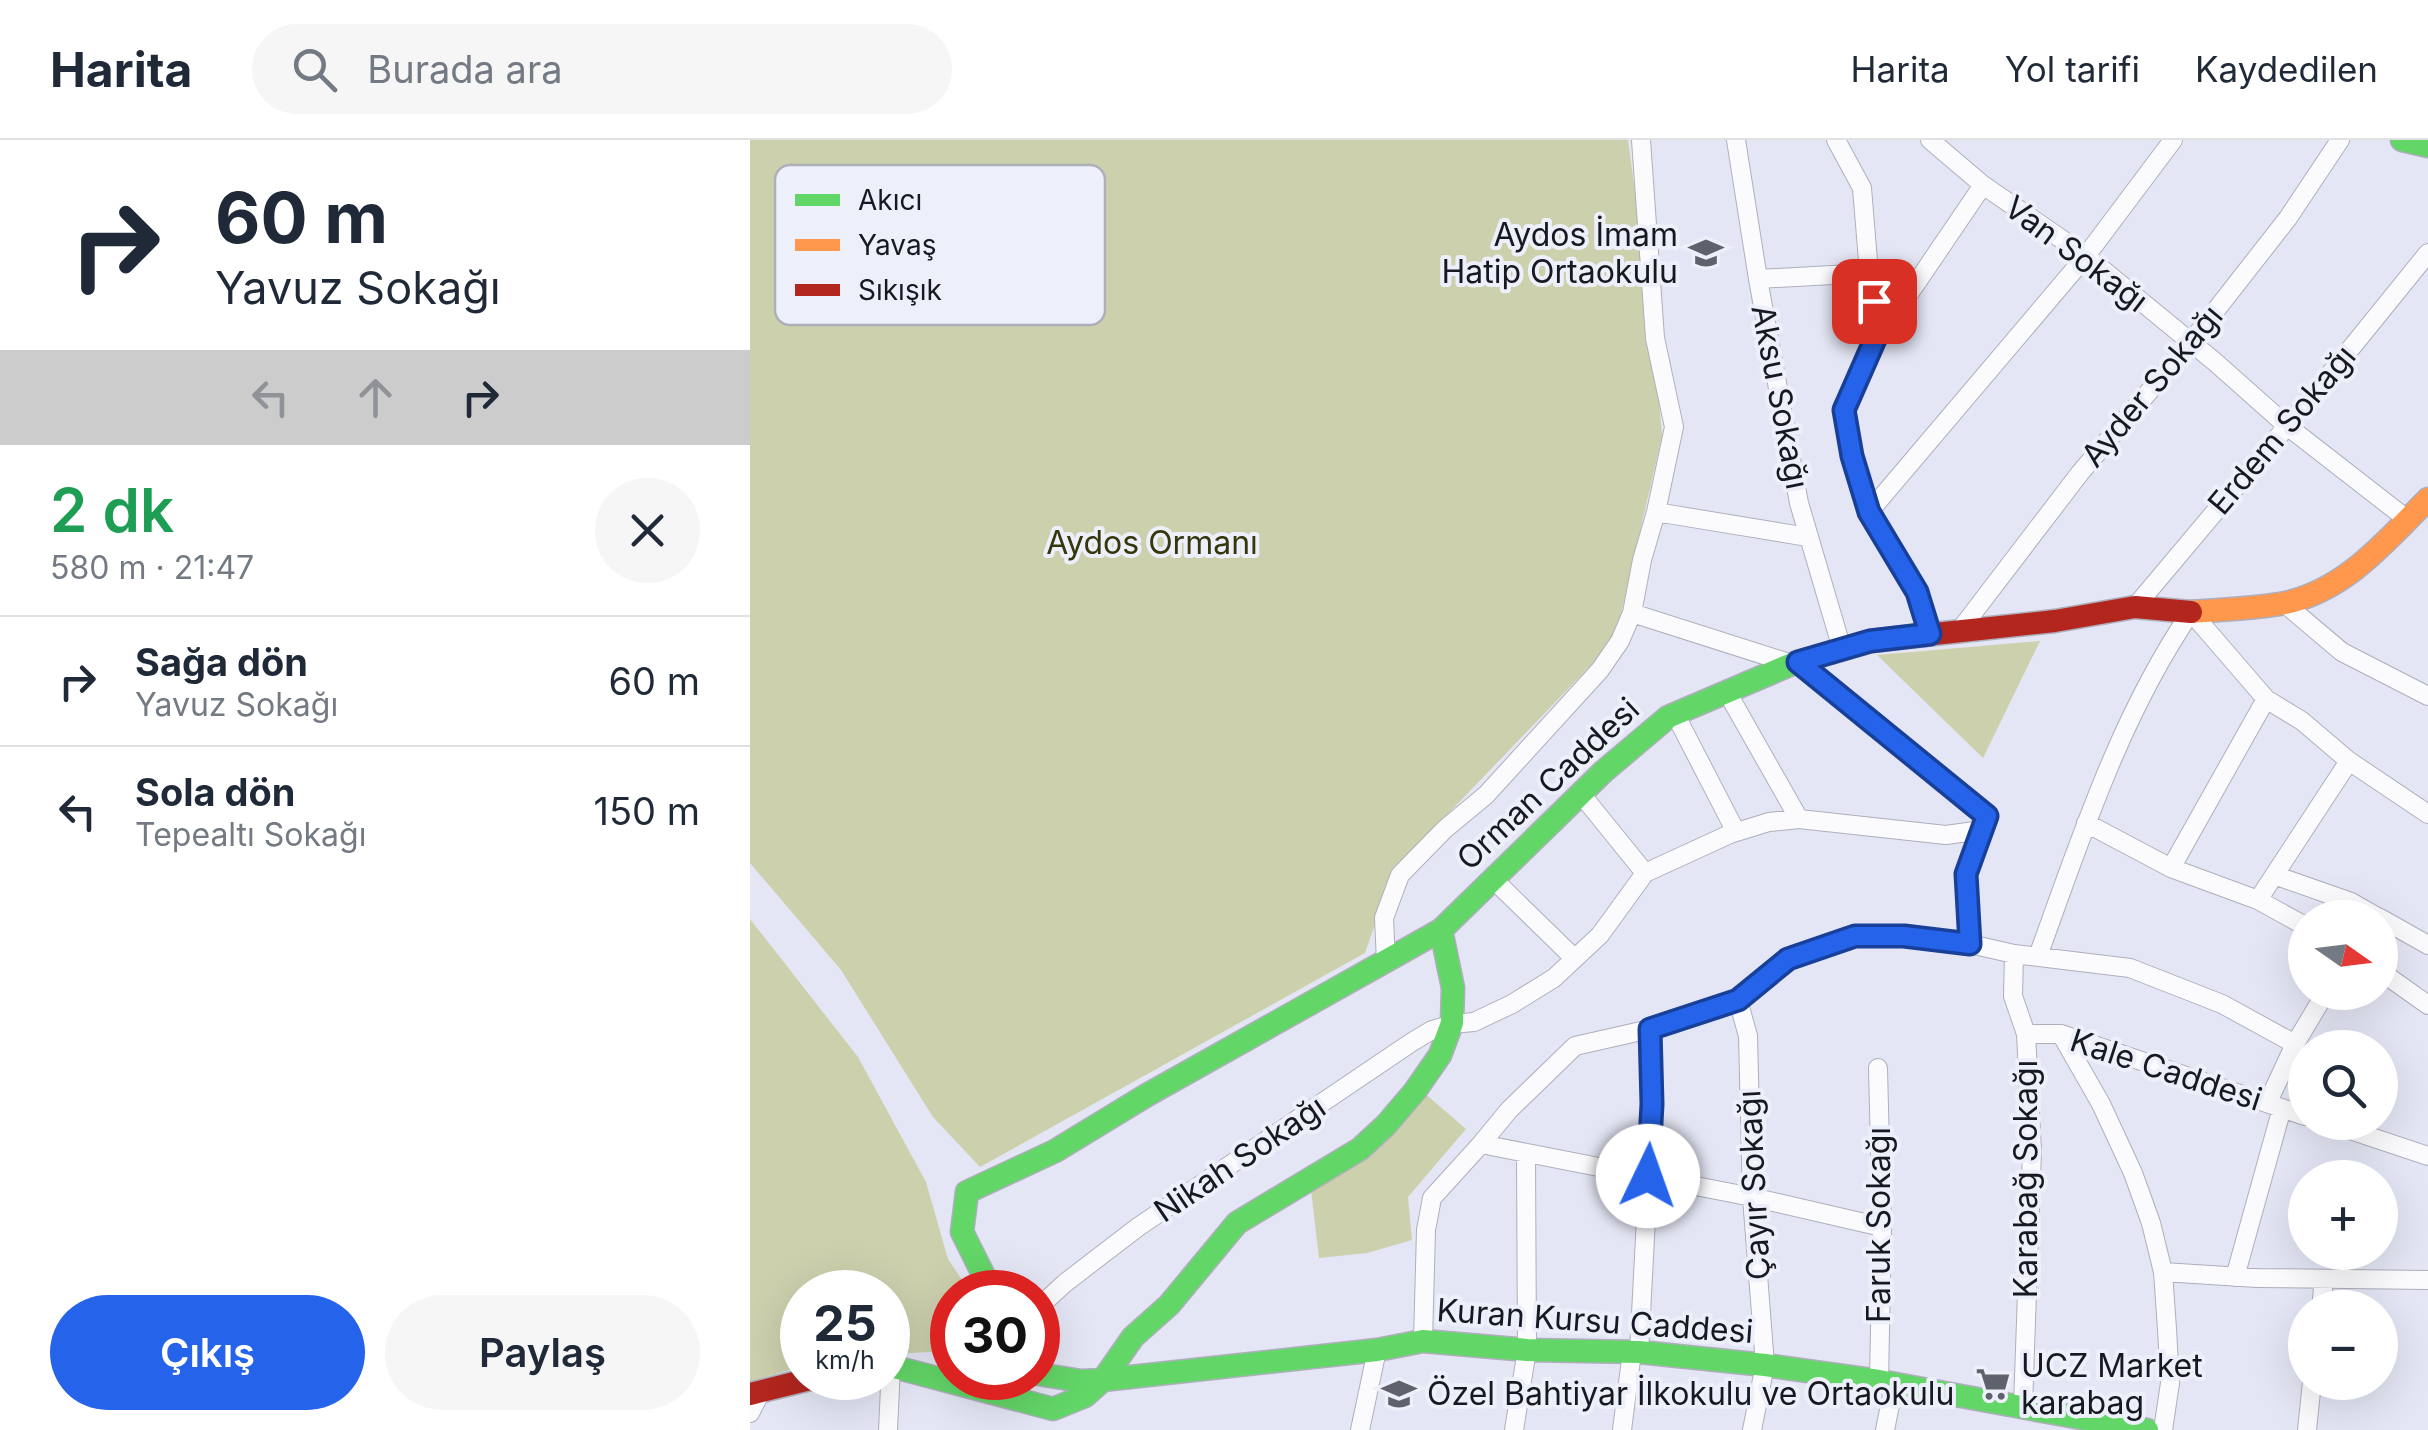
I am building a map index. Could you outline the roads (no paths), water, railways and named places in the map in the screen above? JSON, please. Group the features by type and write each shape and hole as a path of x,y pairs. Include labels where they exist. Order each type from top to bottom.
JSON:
{"street":[{"path":"1386,962 1384,918 1400,875 1445,829 1486,795 1600,670 1620,642 1632,613 1674,427 1655,338 1640,140"},
{"name":"Aksu Sokağı","path":"1736,140 1758,279 1808,537 1842,649"},
{"path":"1836,140 1862,188 1869,273 1880,328"},
{"name":"Van Sokağı","path":"1930,140 1983,185 2086,256 2286,425 2408,520"},
{"path":"1869,512 2086,256 2174,140"},
{"name":"Ayder Sokağı","path":"1960,630 2080,473 2191,342 2288,218 2340,140"},
{"path":"2402,140 2428,146"},
{"path":"1930,634 1917,592 1869,512 1852,456 1844,410 1880,328 1911,291 1983,185"},
{"name":"Erdem Sokağı","path":"2135,607 2428,253"},
{"path":"1758,279 1869,273"},
{"name":"Orman Caddesi","path":"981,1270 962,1232 967,1192 1055,1151 1441,930 1603,772 1668,717 1795,663 1870,641 2055,621 2135,607 2191,612 2284,603 2316,593 2358,569 2428,499"},
{"path":"1656,512 1808,537"},
{"path":"2284,603 2342,652 2428,696"},
{"path":"2038,956 2102,780 2157,666 2191,612 2266,699 2302,721 2348,761 2428,814"},
{"path":"1632,613 1795,663 1984,823"},
{"path":"1728,692 1799,818"},
{"path":"2171,868 2266,699"},
{"path":"1675,714 1736,832"},
{"path":"2258,900 2348,761"},
{"path":"1581,794 1644,873 1736,832 1769,822 1799,818 1946,835 1984,823"},
{"path":"1970,944 1966,874 1984,823"},
{"path":"2086,823 2171,868 2258,900 2288,917"},
{"name":"Nikah Sokağı","path":"1060,1288 1138,1227 1412,1042 1432,1030 1474,1022 1554,978 1600,934 1644,873"},
{"path":"2274,875 2345,900"},
{"path":"1493,879 1574,958"},
{"path":"2398,928 2428,945"},
{"path":"1062,1418 1102,1380 1133,1337 1170,1305 1238,1223 1377,1135 1439,1056 1454,1008 1441,930"},
{"path":"1423,1341 1426,1230 1432,1198 1509,1110 1575,1046 1650,1029 1738,1000 1788,959 1855,936 1904,936 2130,968 2222,1004 2288,1040"},
{"name":"Karabağ Sokağı","path":"2014,954 2013,996 2026,1034 2032,1152 2035,1416"},
{"path":"2398,984 2428,1005"},
{"name":"Çayır Sokağı","path":"1738,1000 1748,1036 1752,1197 1764,1366 1752,1430"},
{"path":"1622,1430 1635,1352 1648,1176 1652,1104 1650,1029"},
{"name":"Kale Caddesi","path":"2026,1034 2062,1034 2288,1110"},
{"path":"2062,1034 2101,1104 2151,1223 2163,1272 2170,1383 2164,1430"},
{"path":"2235,1277 2288,1065"},
{"name":"Faruk Sokağı","path":"1878,1068 1885,1430"},
{"path":"2380,1140 2428,1156"},
{"path":"1482,1144 1882,1227"},
{"path":"1514,1430 1527,1350 1526,1154"},
{"path":"2163,1272 2428,1280"},
{"path":"2323,1290 2324,1278"},
{"name":"Kuran Kursu Caddesi","path":"1060,1376 1102,1380 1377,1350 1423,1341 1527,1350 1635,1352 1764,1366 1886,1383 2035,1416 2147,1430"},
{"path":"1360,1430 1377,1350"},
{"path":"910,1372 1062,1418"},
{"path":"1060,1384 1068,1388 1062,1418"},
{"path":"750,1413 756,1392"},
{"path":"888,1400 888,1430"},
{"path":"2307,1430 2310,1400"}],"place":[{"name":"Aydos İmam Hatip Ortaokulu","path":"1706,253"},
{"name":"UCZ Market karabag","path":"1993,1384"},
{"name":"Özel Bahtiyar İlkokulu ve Ortaokulu","path":"1399,1394"}],"park label":[{"name":"Aydos Ormanı","path":"1152,543"}]}
